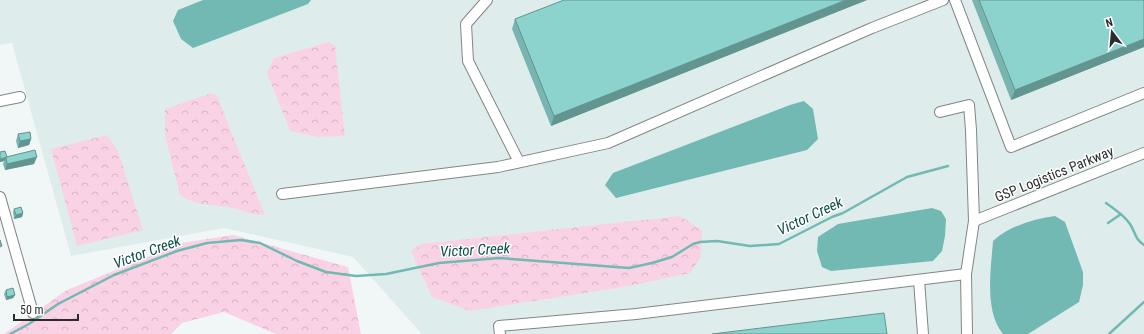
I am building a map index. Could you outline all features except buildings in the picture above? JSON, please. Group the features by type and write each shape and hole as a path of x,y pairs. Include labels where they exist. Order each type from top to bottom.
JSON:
{"street":[{"path":"487,0 466,24 468,61 519,162"},
{"path":"282,194 498,167 608,143 872,28 943,0"},
{"path":"956,0 1012,147 1144,93"},
{"path":"0,101 20,97"},
{"path":"940,112 969,105 972,130 974,221 966,274 967,334"},
{"name":"GSP Logistics Parkway","path":"974,221 1144,153"},
{"path":"0,197 33,313"},
{"path":"500,334 499,326 636,314 966,274"},
{"path":"919,280 923,334"}],"shaded area":[{"path":"0,0 1144,0 1144,334 422,334 353,257 224,228 71,256 12,43 0,45"}],"green space":[{"path":"329,42 335,46 345,136 318,137 290,131 267,73 274,58"},
{"path":"212,93 217,96 265,215 251,214 230,207 202,204 180,195 165,135 165,109"},
{"path":"107,135 118,151 143,230 77,246 51,149"},
{"path":"680,216 702,230 701,257 690,273 630,286 470,311 432,297 411,251 421,244"},
{"path":"233,235 348,267 361,334 276,334 224,312 182,323 171,334 4,334 67,290 182,243"}],"water":[{"path":"203,0 311,0 308,4 193,48 181,39 173,21 178,10"},
{"path":"804,101 813,109 818,139 807,150 616,198 605,185 613,173"},
{"path":"932,208 941,211 946,219 942,251 933,261 831,271 822,267 817,251 818,237 838,224"},
{"path":"1055,216 1065,222 1083,272 1083,285 1079,302 1028,334 1003,334 997,325 991,302 990,277 993,241 1014,227 1039,219"}],"waterway":[{"name":"Victor Creek","path":"10,334 29,324 58,304 114,275 177,251 207,243 241,240 260,243 297,261 326,272 356,276 386,274 439,263 499,258 629,268 672,257 693,244 700,242 717,241 750,246 779,244 843,213 907,177 948,166"},
{"name":"Victor Creek","path":"1106,203 1119,212 1128,221 1137,238 1144,245"},
{"path":"1108,223 1121,214"},
{"path":"1109,334 1144,302"}]}
